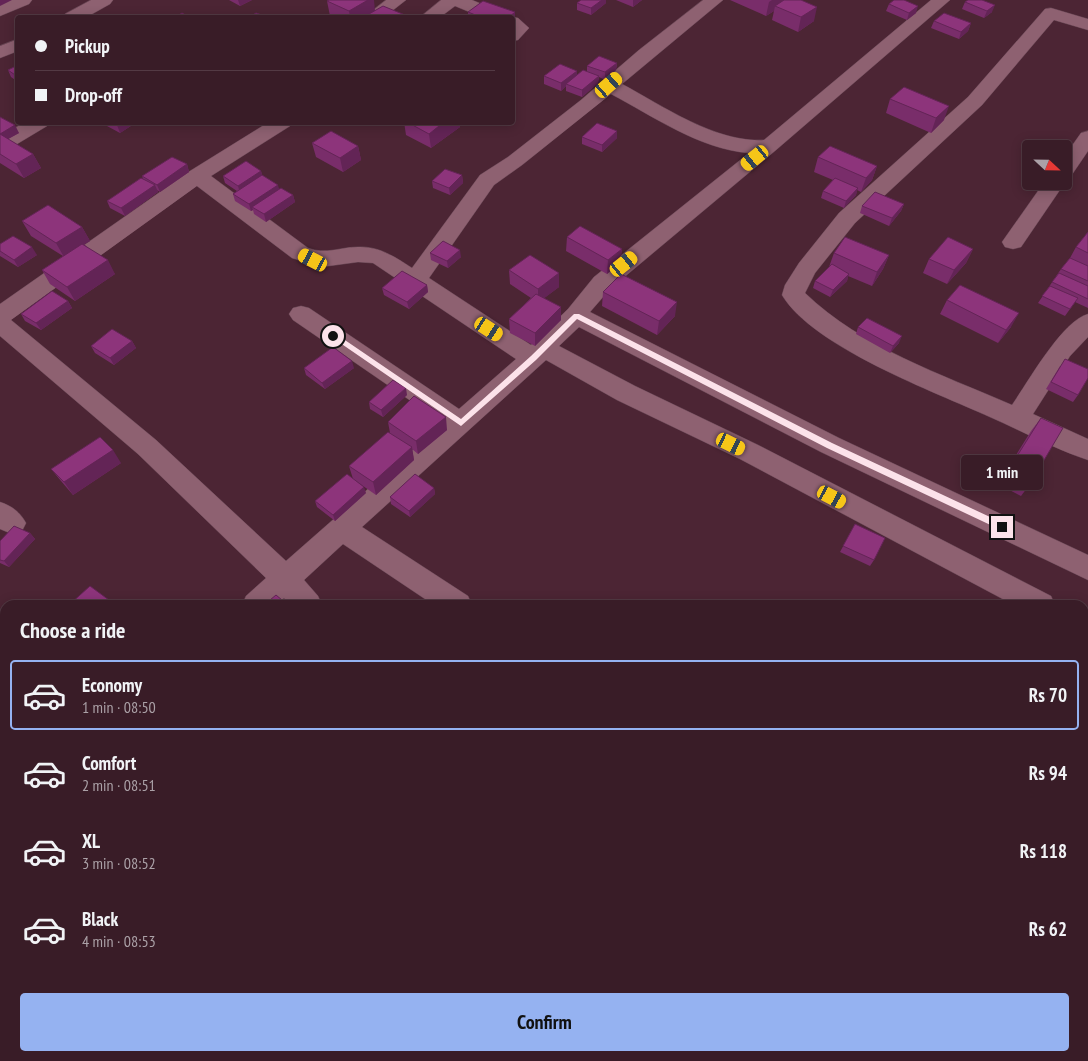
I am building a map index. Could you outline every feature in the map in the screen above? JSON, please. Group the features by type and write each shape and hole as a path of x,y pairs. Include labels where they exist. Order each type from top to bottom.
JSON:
{"street":[{"path":"0,11 23,0"},
{"path":"76,15 104,0"},
{"path":"375,15 397,0"},
{"path":"431,15 452,0"},
{"path":"457,0 493,15"},
{"path":"415,281 487,180 515,161 714,0"},
{"path":"262,600 538,353 576,315 602,283 770,146 941,0"},
{"path":"1088,25 1051,13 975,101 847,218 806,268 796,285 793,295 816,318 843,337 900,366 1088,450"},
{"path":"515,24 520,28 515,33"},
{"path":"0,53 15,46"},
{"path":"609,85 710,138 732,145 753,148 770,146"},
{"path":"0,146 35,125"},
{"path":"0,316 197,176 278,125"},
{"path":"1072,160 1088,137"},
{"path":"197,176 300,254 313,260 325,261 350,253 368,253 381,258 415,281 538,353 626,392 749,452 1031,600"},
{"path":"1013,242 1050,190"},
{"path":"301,314 461,423"},
{"path":"576,315 830,445 1088,568"},
{"path":"1016,418 1062,350 1088,322"},
{"path":"0,323 147,447 286,579 304,600"},
{"path":"343,528 451,600"}],"building":[{"path":"368,0 349,11 327,1"},
{"path":"581,0 602,0 591,8 577,3"},
{"path":"784,0 801,0 817,7 801,17 775,6"},
{"path":"894,0 904,0 918,6 909,13 889,4"},
{"path":"968,0 982,0 995,5 987,11 965,2"},
{"path":"483,1 515,12 512,15 476,15 468,12"},
{"path":"383,6 405,15 371,15 369,14"},
{"path":"944,13 971,23 961,32 934,21"},
{"path":"599,56 617,63 605,72 587,66"},
{"path":"560,64 577,71 561,83 544,76"},
{"path":"15,66 15,75 8,70"},
{"path":"583,70 599,76 582,90 566,84"},
{"path":"904,87 949,106 936,118 890,99"},
{"path":"0,117 15,125 0,134"},
{"path":"597,123 617,131 602,145 582,137"},
{"path":"412,125 440,125 429,134"},
{"path":"331,131 358,146 340,158 312,143"},
{"path":"0,134 33,154 16,164 0,154"},
{"path":"830,146 877,166 866,178 818,157"},
{"path":"172,157 187,164 157,185 142,176"},
{"path":"246,161 261,171 238,186 223,176"},
{"path":"445,169 462,175 449,188 432,181"},
{"path":"262,175 278,185 249,204 233,194"},
{"path":"141,178 155,185 121,208 107,201"},
{"path":"835,178 858,188 846,201 823,191"},
{"path":"281,188 293,195 264,214 252,207"},
{"path":"875,192 904,204 892,218 862,206"},
{"path":"48,205 82,227 56,243 22,221"},
{"path":"580,226 622,249 608,260 567,237"},
{"path":"1088,232 1088,253 1076,247"},
{"path":"13,236 32,247 14,260 0,251 0,244"},
{"path":"845,237 889,255 877,272 834,253"},
{"path":"948,237 973,249 954,270 929,259"},
{"path":"443,241 460,250 447,261 430,253"},
{"path":"82,244 108,260 67,287 42,270"},
{"path":"530,255 559,273 538,289 509,270"},
{"path":"1070,258 1088,266 1088,281 1061,269"},
{"path":"832,264 849,274 833,290 815,281"},
{"path":"402,271 427,285 407,302 382,288"},
{"path":"1059,273 1088,286 1088,299 1052,282"},
{"path":"621,274 677,302 659,321 603,292"},
{"path":"960,285 1019,313 1006,330 947,300"},
{"path":"1050,286 1078,298 1070,309 1042,296"},
{"path":"52,291 68,301 36,323 21,314"},
{"path":"536,294 561,307 535,333 509,319"},
{"path":"867,318 902,336 893,346 858,327"},
{"path":"112,329 132,341 110,358 91,346"},
{"path":"333,347 352,361 322,383 304,368"},
{"path":"1065,359 1088,369 1088,378 1078,395 1051,382"},
{"path":"393,380 406,388 381,410 369,402"},
{"path":"414,396 446,417 416,441 388,422"},
{"path":"1041,418 1063,428 1030,484 1007,472"},
{"path":"388,432 412,447 373,482 349,466"},
{"path":"100,437 113,450 64,482 51,469"},
{"path":"347,474 364,487 333,515 315,501"},
{"path":"415,474 434,488 409,511 390,497"},
{"path":"855,524 885,538 874,560 843,546"},
{"path":"14,526 30,533 4,561 0,560 0,541"},
{"path":"90,586 109,600 75,600"},
{"path":"276,595 282,600 270,600"}],"route":[{"path":"333,336 461,423 533,358 576,315 830,445 1002,527"}]}
